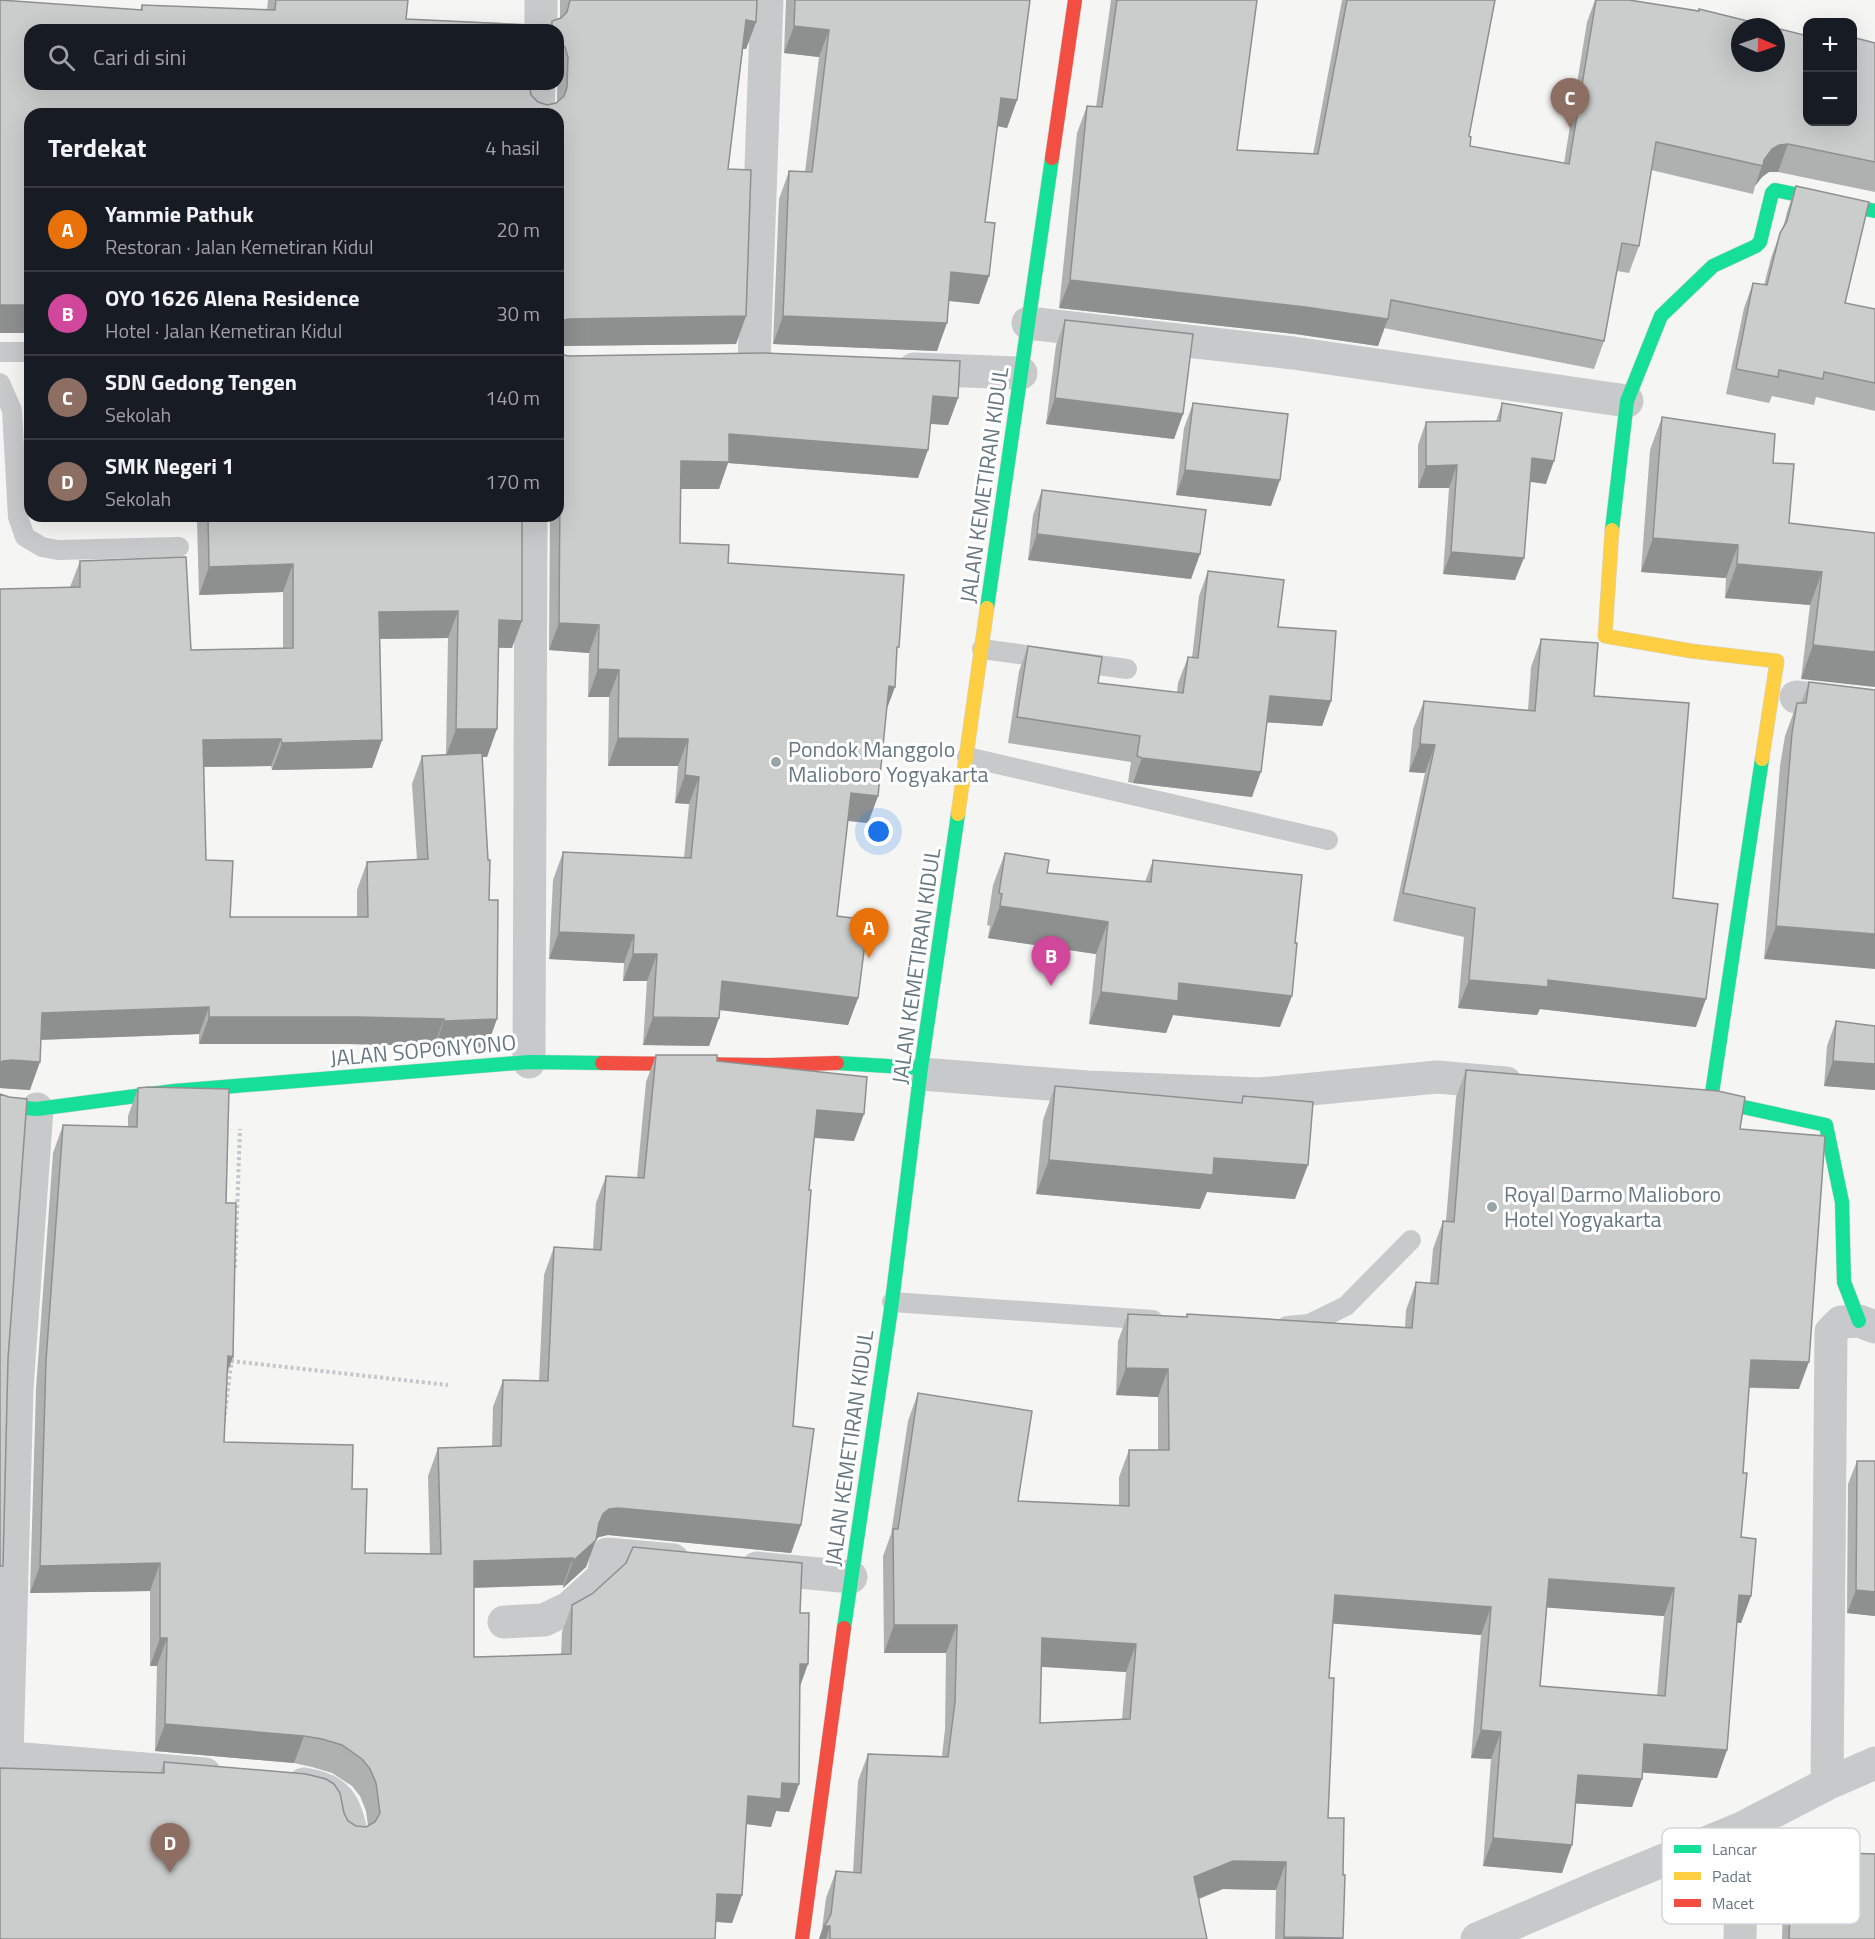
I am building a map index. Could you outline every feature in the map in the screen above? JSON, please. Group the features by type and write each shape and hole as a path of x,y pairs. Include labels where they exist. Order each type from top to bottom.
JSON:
{"street":[{"path":"541,24 542,0"},
{"path":"754,362 767,0"},
{"name":"JALAN KEMETIRAN KIDUL","path":"802,1939 851,1577 892,1302 921,1071 1075,0"},
{"path":"538,108 539,90"},
{"path":"1867,1324 1844,1282 1842,1202 1826,1125 1699,1099 1777,661 1691,651 1605,636 1612,529 1627,401 1661,316 1713,266 1760,242 1772,193 1775,190 1875,211"},
{"path":"1028,323 1293,353 1627,401"},
{"path":"719,362 788,363"},
{"path":"880,367 1021,373"},
{"path":"529,1062 531,522"},
{"path":"1796,697 1875,706"},
{"name":"JALAN SOPONYONO","path":"0,1106 37,1109 174,1091 529,1062 770,1065 850,1063 921,1071"},
{"path":"921,1071 1087,1087 1260,1094 1437,1077 1532,1085"},
{"path":"37,1109 18,1388 4,1757 232,1777"},
{"path":"1827,1784 1831,1332 1841,1322 1867,1324"},
{"path":"504,1622 544,1620 569,1608 603,1577 607,1554 851,1577"},
{"path":"1742,1828 1875,1762"},
{"path":"279,1781 318,1786 336,1796 346,1811 352,1836"},
{"path":"1477,1939 1662,1862"},
{"path":"1740,1924 1740,1939"}],"lane":[{"path":"0,352 24,352"},
{"path":"0,383 12,410 18,517 25,537 42,547 58,550 179,547"},
{"path":"982,649 1127,669"},
{"path":"967,757 1328,840"},
{"path":"1268,1327 1310,1324 1346,1306 1411,1240"},
{"path":"892,1302 1174,1321"}],"path":[{"path":"234,1277 241,1086"},
{"path":"223,1430 232,1349"},
{"path":"231,1361 448,1385"}],"building":[{"path":"0,0 142,10 142,5 275,10 276,0 408,0 406,19 510,24 24,24 24,90 530,90 531,95 538,102 547,105 556,103 564,96 567,87 568,57 564,46 564,24 552,24 552,21 561,18 567,12 570,0 757,0 756,22 746,20 728,169 751,170 746,316 564,320 564,108 24,108 24,305 0,305"},
{"path":"795,0 1030,0 1017,100 1001,98 985,222 995,223 989,276 951,272 947,323 783,316 789,171 812,172 829,30 794,26"},
{"path":"1117,0 1257,0 1237,150 1318,154 1347,0 1495,0 1469,136 1471,137 1470,146 1569,164 1596,0 1629,0 1699,11 1699,9 1736,18 1731,18 1731,72 1785,72 1785,30 1803,35 1803,126 1857,126 1857,38 1875,43 1875,162 1788,144 1772,149 1764,160 1763,166 1656,142 1639,246 1622,243 1604,341 1391,300 1388,319 1305,307 1070,280 1087,106 1102,107"},
{"path":"1796,186 1869,202 1845,303 1875,309 1875,383 1824,372 1823,379 1779,370 1778,377 1736,369 1753,283 1767,285 1780,233 1787,221"},
{"path":"1065,320 1193,334 1183,414 1055,398"},
{"path":"764,353 960,361 958,398 933,396 928,450 729,434 729,462 681,461 680,543 729,545 728,563 904,575 895,687 889,686 878,796 851,793 837,916 868,920 858,998 722,981 719,1018 653,1017 657,954 633,954 634,935 559,932 563,852 691,858 699,777 685,775 688,739 618,738 619,670 598,669 599,625 559,623 560,522 564,522 564,355"},
{"path":"1193,403 1288,414 1280,480 1185,470"},
{"path":"1502,403 1562,413 1554,461 1532,458 1524,558 1451,552 1457,465 1426,466 1426,422 1500,421"},
{"path":"1662,417 1775,434 1773,463 1794,464 1789,523 1875,533 1875,652 1813,645 1822,572 1737,564 1738,545 1653,538"},
{"path":"1042,490 1206,510 1200,554 1037,534"},
{"path":"208,522 522,522 522,621 499,620 497,729 456,729 458,611 379,612 382,740 282,743 281,739 203,740 206,860 233,861 230,917 368,917 367,862 428,859 422,756 482,753 488,860 490,860 489,900 498,900 497,1019 444,1021 444,1019 359,1017 209,1017 209,1007 42,1013 40,1062 12,1060 0,1063 0,589 80,587 80,561 186,557 191,650 293,648 293,564 209,567"},
{"path":"1208,571 1284,580 1278,627 1336,631 1331,701 1270,696 1261,772 1142,758 1137,756 1140,736 1017,717 1028,646 1102,657 1098,683 1183,693 1188,657 1198,658"},
{"path":"1541,639 1598,643 1594,696 1689,703 1673,898 1718,904 1706,999 1548,980 1548,987 1469,980 1475,908 1403,893 1435,745 1420,744 1424,701 1535,711"},
{"path":"1809,682 1875,690 1875,934 1776,926 1792,733 1797,703 1806,703"},
{"path":"1005,853 1049,860 1047,873 1151,882 1153,860 1302,875 1292,996 1179,983 1178,1001 1101,992 1108,922 1000,906 1002,894 999,893"},
{"path":"1836,1021 1875,1026 1875,1064 1833,1061"},
{"path":"656,1055 717,1055 717,1061 867,1077 864,1114 817,1110 809,1190 811,1190 793,1426 814,1429 801,1525 618,1508 609,1509 603,1514 596,1540 573,1561 573,1558 474,1561 474,1657 571,1654 572,1605 592,1594 626,1563 633,1547 802,1563 800,1613 809,1613 808,1664 800,1664 799,1784 782,1783 781,1799 748,1796 742,1895 717,1894 715,1939 0,1939 0,1768 164,1773 164,1762 306,1774 326,1779 334,1784 340,1793 348,1821 356,1826 366,1827 375,1822 380,1813 376,1783 370,1769 362,1759 342,1745 304,1736 165,1724 167,1638 160,1638 160,1563 40,1566 46,1361 63,1125 137,1127 138,1088 229,1089 226,1203 236,1203 233,1357 228,1356 224,1442 353,1445 352,1489 367,1489 365,1553 441,1554 438,1448 501,1446 503,1380 548,1381 554,1247 601,1250 606,1176 644,1178"},
{"path":"1466,1070 1718,1091 1745,1097 1740,1129 1825,1136 1809,1362 1751,1360 1743,1473 1747,1473 1741,1537 1756,1539 1751,1596 1739,1595 1727,1750 1644,1744 1642,1779 1578,1775 1572,1845 1493,1838 1501,1732 1481,1730 1491,1607 1335,1595 1329,1678 1334,1678 1328,1818 1344,1818 1343,1938 1284,1937 1286,1862 1233,1861 1194,1877 1207,1939 830,1939 830,1926 824,1926 831,1914 836,1871 861,1873 868,1754 948,1757 955,1702 957,1625 894,1625 893,1529 898,1529 918,1393 1032,1411 1018,1501 1129,1506 1129,1450 1169,1450 1168,1369 1126,1368 1128,1314 1187,1317 1187,1314 1412,1328 1416,1282 1438,1284 1443,1221 1454,1222","holes":["1549,1579 1674,1588 1665,1696 1540,1686","1042,1638 1136,1644 1130,1719 1040,1723"]},
{"path":"1055,1086 1242,1103 1243,1096 1313,1102 1308,1165 1214,1158 1213,1175 1049,1160"},
{"path":"0,1094 27,1099 8,1359 3,1566 0,1566"},
{"path":"1857,1461 1875,1461 1875,1592 1856,1590"},
{"path":"1860,1853 1875,1854 1875,1939 1789,1939 1790,1924 1860,1924"}],"traffic: fast":[{"path":"987,608 1052,158"},
{"path":"1612,530 1627,401 1661,316 1713,266 1760,242 1772,193 1775,190 1875,211"},
{"path":"1762,759 1711,1100 1826,1125 1842,1202 1844,1282 1859,1321"},
{"path":"844,1628 892,1302 921,1068 958,814"},
{"path":"0,1106 37,1109 174,1091 529,1062 602,1063"},
{"path":"837,1063 921,1068"}],"traffic: slow":[{"path":"1612,530 1605,636 1691,651 1777,661 1762,759"},
{"path":"958,814 987,608"}],"traffic: jam":[{"path":"1052,158 1075,0"},
{"path":"602,1063 770,1065 837,1063"},
{"path":"802,1939 844,1628"}],"place":[{"name":"SDN Gedong Tengen","path":"1570,128"},
{"name":"Pondok Manggolo Malioboro Yogyakarta","path":"776,762"},
{"name":"Yammie Pathuk","path":"869,958"},
{"name":"OYO 1626 Alena Residence","path":"1051,986"},
{"name":"Royal Darmo Malioboro Hotel Yogyakarta","path":"1492,1207"},
{"name":"SMK Negeri 1","path":"170,1873"}]}
